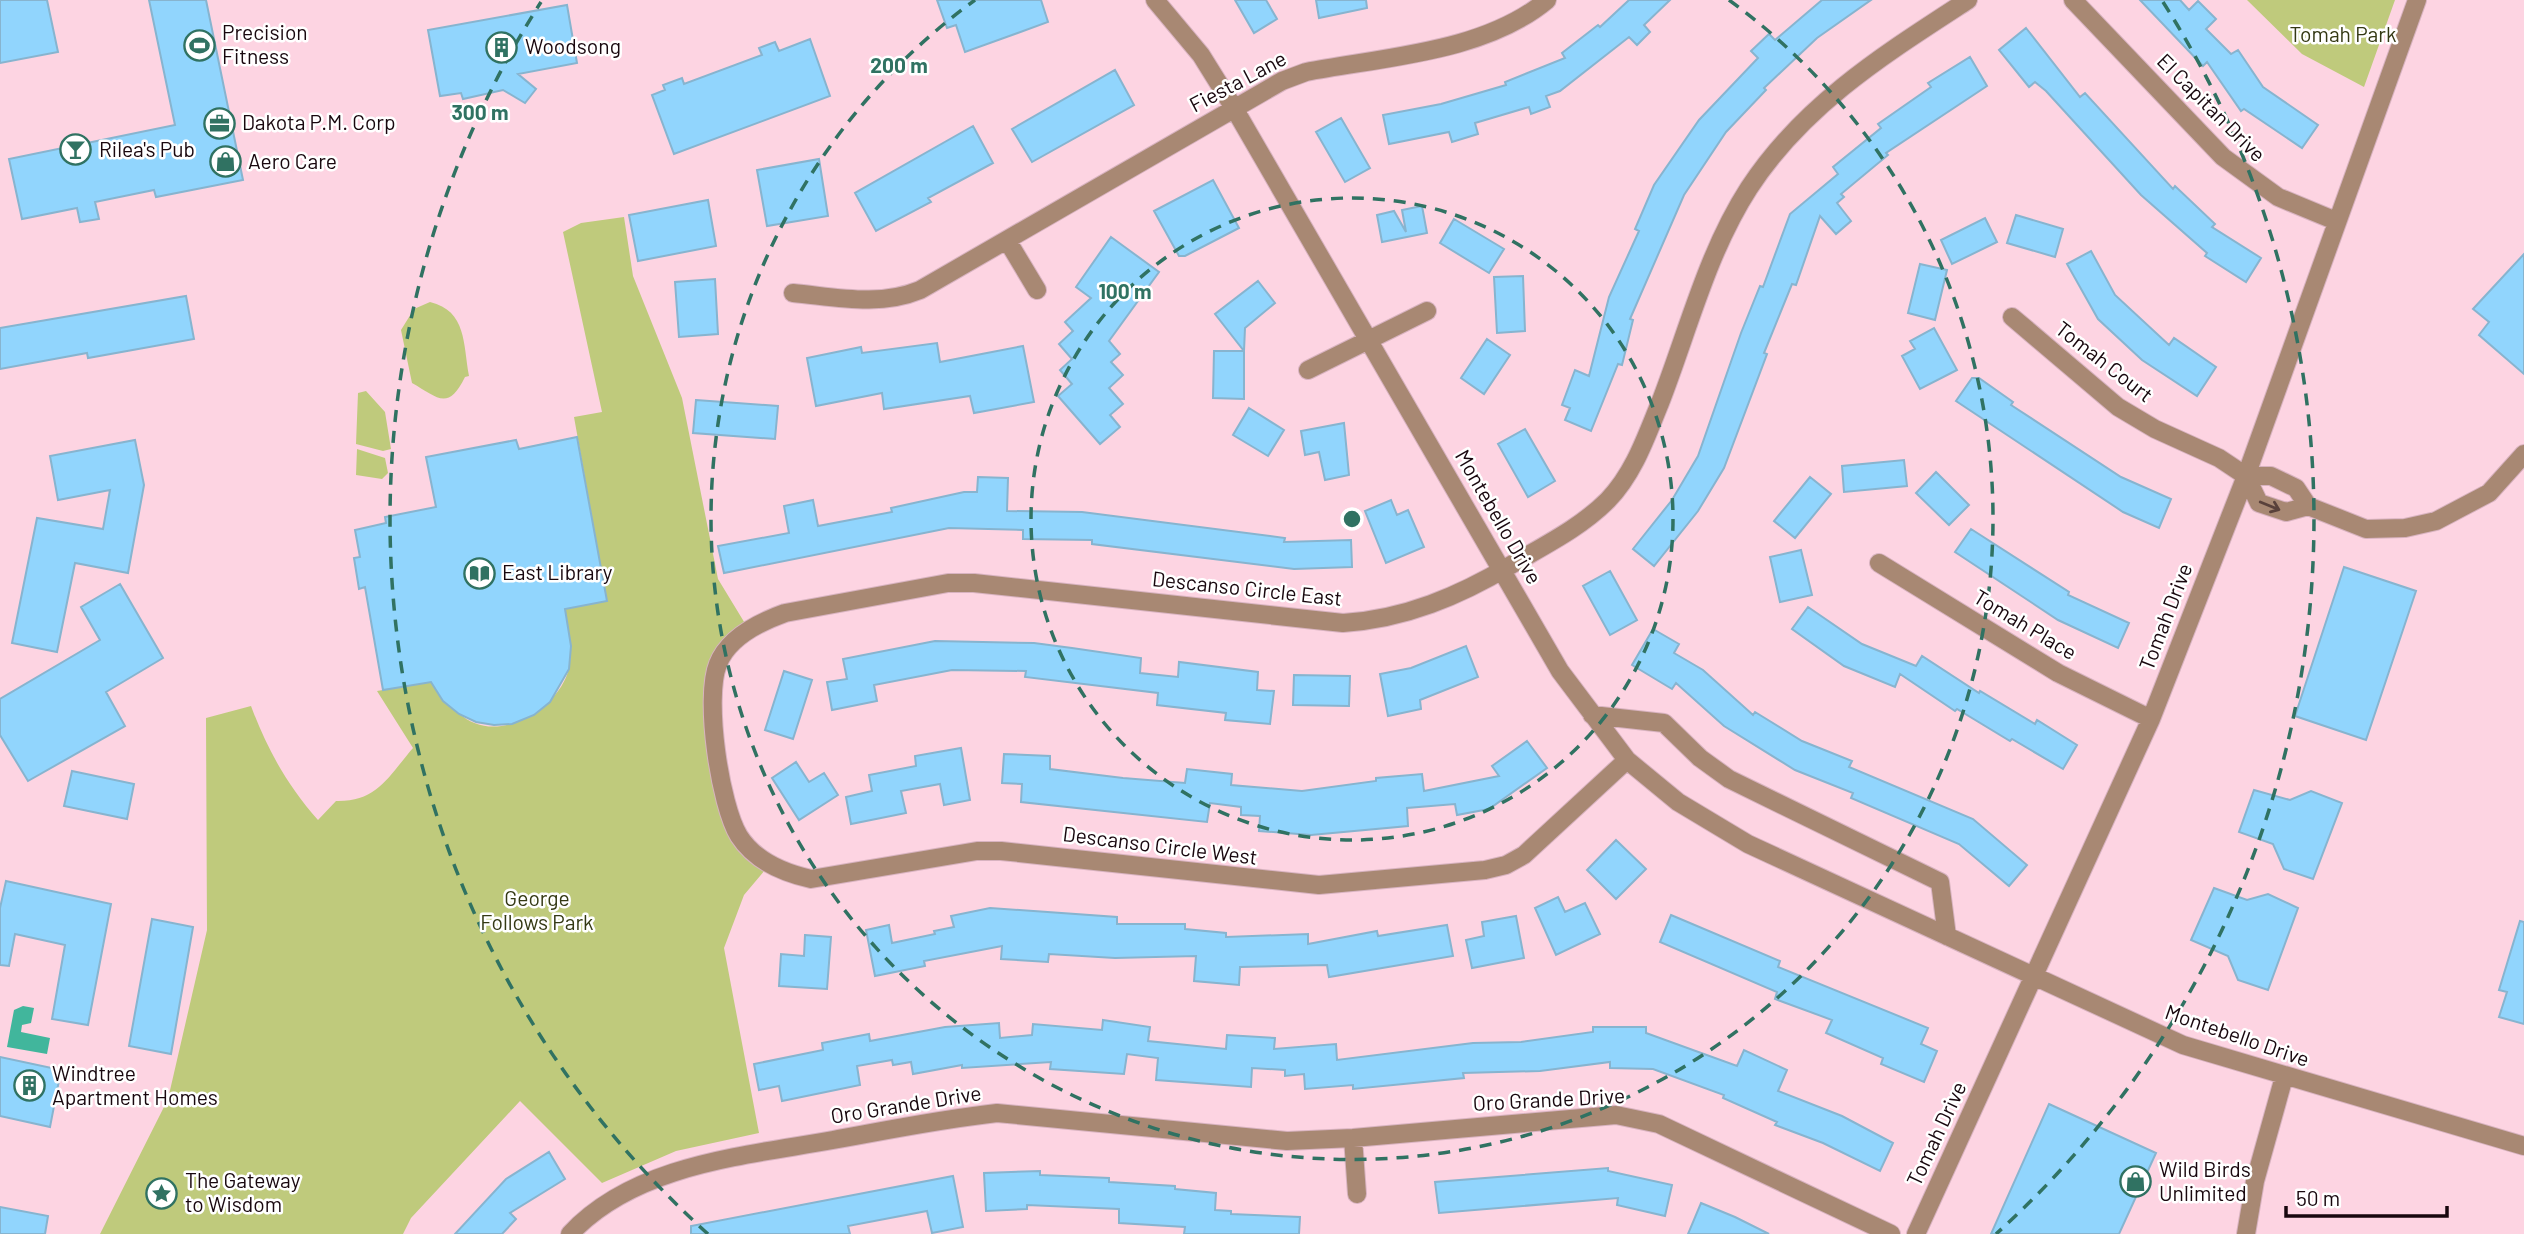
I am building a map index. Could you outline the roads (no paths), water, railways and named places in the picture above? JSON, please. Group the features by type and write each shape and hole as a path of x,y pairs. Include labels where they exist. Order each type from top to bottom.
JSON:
{"street":[{"name":"Montebello Drive","path":"1155,0 1201,55 1234,108 1560,671 1627,760 1678,802 1718,827 2183,1045 2524,1146"},
{"name":"Fiesta Lane","path":"793,293 880,301 902,298 1282,81 1306,72 1477,39 1526,18 1548,0"},
{"name":"Descanso Circle East","path":"720,764 710,704 718,661 749,630 785,613 948,583 974,583 1312,621 1372,621 1435,604 1502,570 1582,524 1609,499 1630,472 1646,438 1724,232 1749,188 1784,141 1828,97 1866,66 1968,0"},
{"name":"El Capitan Drive","path":"2073,0 2223,157 2278,197 2336,221"},
{"name":"Tomah Drive","path":"1916,1234 2151,719 2246,476 2417,0"},
{"path":"1007,240 1037,290"},
{"path":"1308,370 1427,311"},
{"name":"Tomah Court","path":"2012,317 2118,407 2155,429 2218,458 2246,476 2259,503 2286,512 2308,506"},
{"name":"Tomah Court","path":"2246,476 2271,476 2296,488 2308,506 2366,529 2405,528 2436,521 2489,493 2524,454"},
{"name":"Tomah Place","path":"1879,563 2058,673 2151,719"},
{"path":"1592,715 1664,723 1700,758 1729,779 1940,882 1947,936"},
{"name":"Descanso Circle West","path":"720,764 729,811 739,836 751,850 789,874 811,879 977,851 1001,850 1319,885 1506,865 1524,855 1627,760"},
{"path":"2246,1234 2255,1181 2284,1077"},
{"name":"Oro Grande Drive","path":"570,1234 623,1195 709,1162 953,1118 997,1113 1287,1141 1353,1138 1616,1115 1659,1124 1891,1234"},
{"path":"1353,1138 1357,1194"}],"place":[{"name":"Precision Fitness","path":"199,45"},
{"name":"Woodsong","path":"502,47"},
{"name":"Dakota P.M. Corp","path":"219,123"},
{"name":"Rilea's Pub","path":"76,150"},
{"name":"Aero Care","path":"225,162"},
{"name":"East Library","path":"479,573"},
{"name":"Windtree Apartment Homes","path":"29,1086"},
{"name":"Wild Birds Unlimited","path":"2136,1182"},
{"name":"The Gateway to Wisdom","path":"162,1193"}],"park label":[{"name":"Tomah Park","path":"2343,35"},
{"name":"George Follows Park","path":"537,911"}]}
